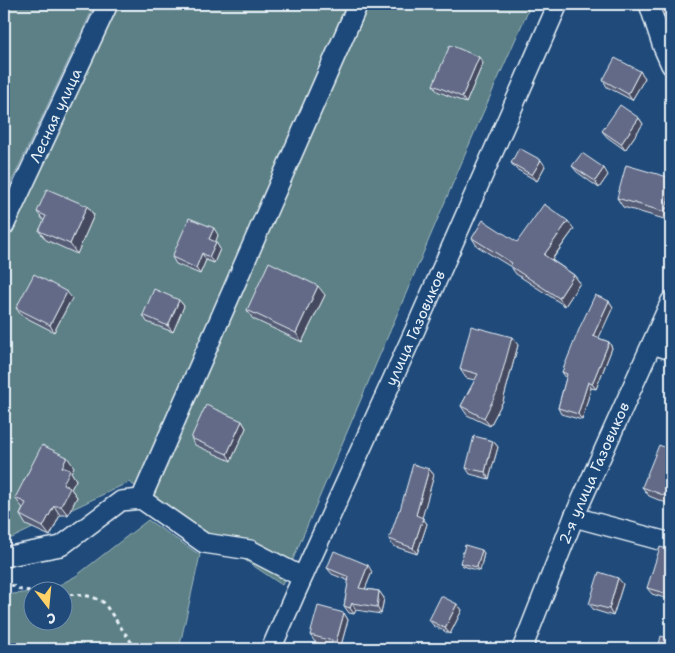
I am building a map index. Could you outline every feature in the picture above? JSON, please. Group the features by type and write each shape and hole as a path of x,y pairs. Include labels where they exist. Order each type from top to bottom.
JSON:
{"street":[{"name":"Лесная улица","path":"4,226 108,4"},
{"path":"142,499 358,4"},
{"name":"улица Газовиков","path":"271,649 415,330 558,4"},
{"path":"649,4 671,65"},
{"name":"2-я улица Газовиков","path":"522,649 574,517 671,301"},
{"path":"652,344 671,350"},
{"path":"4,557 61,546 121,501 142,499 204,543 250,550 302,577"},
{"path":"574,517 671,543"}],"path":[{"path":"4,581 22,590"},
{"path":"72,595 95,597 101,600 136,649"}],"green space":[{"path":"4,4 95,4 4,198"},
{"path":"103,4 531,4 282,585 129,482 12,538 4,538 4,221"},
{"path":"148,520 200,555 179,649 4,649 4,595 22,593 22,630 72,630 72,580 69,580"}],"building":[{"path":"661,4 671,4 671,12 660,9"},
{"path":"450,45 479,57 462,97 433,85"},
{"path":"615,58 640,71 628,94 603,80"},
{"path":"620,105 639,118 621,144 602,131"},
{"path":"519,148 541,160 532,175 511,163"},
{"path":"582,153 604,168 595,181 572,166"},
{"path":"626,165 671,178 671,190 665,212 617,198"},
{"path":"47,189 87,206 70,244 39,231 46,216 37,212"},
{"path":"544,204 568,221 544,255 574,275 559,298 510,266 512,263 472,238 483,220 517,242"},
{"path":"189,218 214,228 209,239 216,242 209,257 202,253 196,268 172,257"},
{"path":"269,262 318,286 296,333 247,310"},
{"path":"34,274 67,292 50,325 16,308"},
{"path":"154,289 179,300 168,326 143,315"},
{"path":"595,295 609,301 593,336 609,342 592,384 588,382 578,414 558,408 567,374 562,372"},
{"path":"471,326 512,337 497,392 484,418 461,406 478,374 460,369"},
{"path":"206,405 242,421 227,454 191,438"},
{"path":"474,436 493,441 485,472 466,468"},
{"path":"42,445 67,457 62,467 70,470 63,484 70,488 61,506 54,506 43,527 20,515 26,503 15,498"},
{"path":"659,445 671,450 671,498 642,487"},
{"path":"413,464 429,469 416,515 423,518 413,548 389,539 400,510"},
{"path":"465,545 482,550 477,567 460,563"},
{"path":"660,547 671,550 671,595 647,588"},
{"path":"334,551 368,565 359,588 379,591 377,607 352,603 350,608 344,606 349,577 327,568"},
{"path":"599,572 618,578 609,609 589,604"},
{"path":"441,596 457,604 445,628 429,620"},
{"path":"318,606 344,613 336,642 310,635"},
{"path":"661,636 671,639 671,649 658,649"}]}
